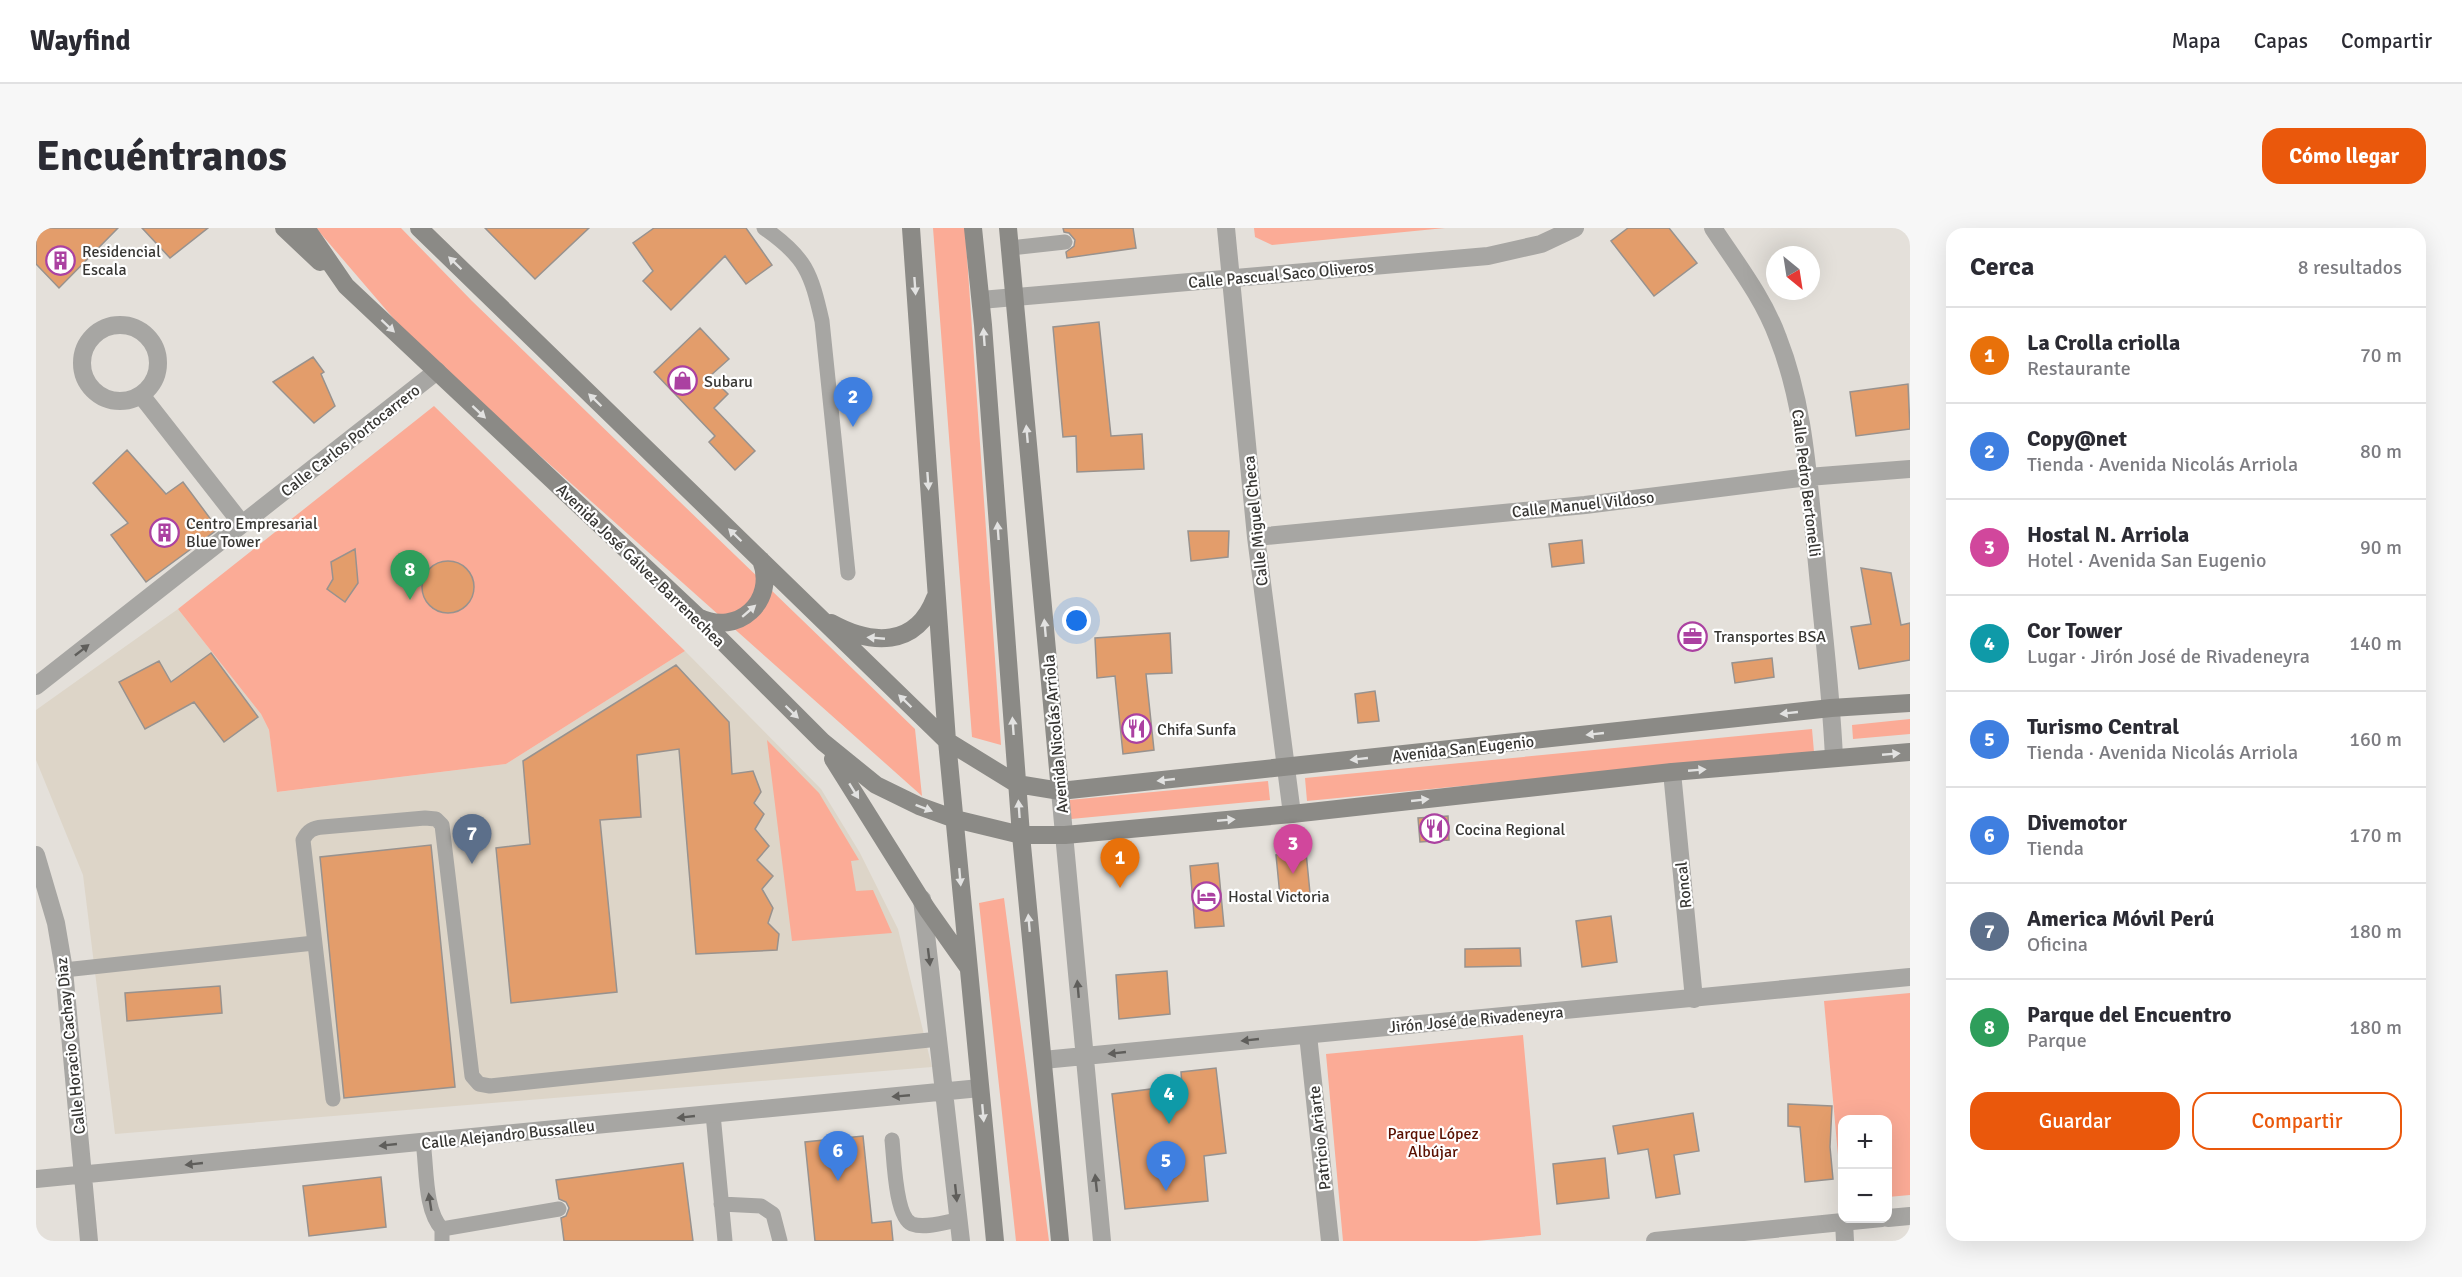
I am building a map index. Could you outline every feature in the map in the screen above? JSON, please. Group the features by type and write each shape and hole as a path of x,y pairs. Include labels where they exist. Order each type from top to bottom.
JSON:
{"main road":[{"path":"284,228 346,286"},
{"name":"Avenida José Gálvez Barrenechea","path":"306,228 346,286 697,616 822,742 876,785 919,806 955,819 1021,835"},
{"path":"419,228 947,741 1017,784"},
{"path":"911,228 947,741 995,1241"},
{"path":"973,228 981,300 1021,835 1060,1241"},
{"name":"Avenida Nicolás Arriola","path":"1008,228 1060,791"},
{"path":"697,616 720,623 736,620 751,611 760,598 765,582 761,560"},
{"path":"817,615 861,636 888,639 903,635 920,624 936,597"},
{"name":"Avenida San Eugenio","path":"1017,784 1060,791 1831,708 1910,703"},
{"path":"822,742 969,970"},
{"path":"1021,835 1065,834 1292,814 1672,772 1910,752"}],"street":[{"name":"Calle Miguel Checa","path":"1226,228 1256,537 1292,814"},
{"name":"Calle Pascual Saco Oliveros","path":"981,300 1488,256 1541,244 1575,228"},
{"name":"Calle Pedro Bertonelli","path":"1713,228 1762,302 1778,337 1802,423 1834,758"},
{"path":"122,325 140,331 153,344 158,355 158,368 152,384 141,395 126,401 113,401 101,397 91,389 83,371 83,352 98,332 122,325"},
{"name":"Calle Carlos Portocarrero","path":"36,686 437,371"},
{"path":"141,395 242,524"},
{"name":"Calle Manuel Vildoso","path":"1256,537 1585,505 1808,477 1910,469"},
{"name":"Roncal","path":"1672,772 1694,999"},
{"name":"Avenida Nicolás Arriola","path":"1060,791 1102,1241"},
{"name":"Calle Horacio Cachay Diaz","path":"36,855 56,923 64,970 89,1241"},
{"path":"922,899 961,1241"},
{"name":"Jirón José de Rivadeneyra","path":"1042,1060 1694,999 1910,976"},
{"name":"Patricio Ariarte","path":"1308,1035 1330,1241"},
{"name":"Calle Alejandro Bussalleu","path":"36,1179 980,1088"},
{"path":"1892,1218 1910,1216"},
{"path":"1655,1241 1838,1223"},
{"path":"1844,1223 1845,1241"}],"lane":[{"path":"764,228 781,240 806,267 816,294 822,321 848,573"},
{"path":"1010,248 1065,242"},
{"path":"333,1099 303,840 306,834 314,828 323,827 425,818 436,819 442,825 472,1076 479,1084 490,1086 939,1039"},
{"path":"64,970 314,943"},
{"path":"712,1114 725,1241"},
{"path":"892,1140 898,1196 905,1217 912,1224 923,1225 958,1220"},
{"path":"423,1142 429,1203 442,1235 559,1209"},
{"path":"721,1203 761,1206 773,1214 780,1241"}],"shaded area":[{"path":"178,609 261,714 269,730 278,792 506,764 685,651 821,789 860,853 898,929 932,1067 115,1134 83,875 36,760 36,710"}],"green space":[{"path":"316,228 401,228 472,301 915,729 922,796 418,347"},
{"path":"933,228 965,228 1001,745 972,737"},
{"path":"1254,228 1445,228 1272,245 1255,237"},
{"path":"434,406 685,651 506,764 277,792 269,730 261,714 178,609"},
{"path":"1910,719 1910,734 1853,739 1852,725"},
{"path":"1812,729 1814,752 1307,801 1305,778"},
{"path":"767,740 819,793 859,860 851,861 856,891 873,890 892,933 792,941"},
{"path":"1268,781 1270,800 1071,819 1069,800"},
{"path":"1004,898 1049,1241 1016,1241 979,903"},
{"path":"1910,993 1910,1195 1892,1197 1892,1115 1838,1115 1838,1155 1824,1001"},
{"name":"Parque López Albújar","path":"1523,1035 1541,1235 1476,1241 1343,1241 1326,1054"}],"building":[{"name":"Residencial Escala","path":"36,228 118,228 59,288 36,264"},
{"path":"142,228 208,228 170,258"},
{"path":"485,228 589,228 535,279"},
{"path":"654,228 746,228 772,265 746,284 725,256 671,310 643,281 653,271 633,243"},
{"path":"1063,228 1133,228 1136,248 1067,258 1066,252 1074,246 1075,240 1069,233 1064,232"},
{"path":"1628,228 1669,228 1697,263 1654,296 1611,241"},
{"path":"1099,322 1111,436 1142,434 1144,469 1077,472 1076,436 1063,437 1053,327"},
{"path":"700,328 729,359 710,376 728,394 714,408 755,451 735,470 709,442 715,436 654,372"},
{"path":"313,357 324,372 321,374 335,406 314,423 273,382"},
{"path":"1908,384 1910,429 1856,436 1850,392"},
{"name":"Centro Empresarial Blue Tower","path":"127,450 166,494 183,482 218,529 146,582 111,535 128,523 93,483"},
{"path":"1188,531 1229,531 1228,557 1191,561"},
{"path":"1582,540 1584,563 1552,567 1549,544"},
{"path":"355,549 358,583 345,602 327,589 333,579 331,562"},
{"path":"443,561 453,561 462,565 470,573 474,587 470,601 462,609 453,613 443,613 434,609 426,601 422,592 422,582 426,573 434,565"},
{"path":"1861,568 1891,573 1901,625 1910,623 1910,660 1859,669 1851,627 1871,624"},
{"path":"1170,633 1172,673 1146,674 1154,750 1123,754 1115,676 1097,678 1095,638"},
{"path":"211,653 258,717 224,742 194,702 145,729 119,682 159,661 171,682"},
{"path":"1772,658 1774,677 1735,683 1732,663"},
{"path":"676,665 729,722 732,774 753,771 761,792 754,803 764,814 755,829 769,846 757,860 773,876 762,889 773,908 768,923 779,934 777,950 696,954 679,749 637,755 641,817 600,820 617,992 511,1003 496,848 530,844 523,761"},
{"path":"1375,691 1379,721 1358,723 1355,694"},
{"name":"Cocina Regional","path":"1448,816 1449,840 1420,842 1418,818"},
{"path":"431,845 455,1087 344,1098 320,857"},
{"path":"1306,852 1310,893 1280,896 1276,855"},
{"name":"Hostal Victoria","path":"1218,863 1224,926 1195,928 1190,866"},
{"path":"1611,916 1617,962 1582,967 1576,921"},
{"path":"1520,948 1521,966 1465,967 1465,949"},
{"path":"1167,971 1170,1014 1119,1019 1116,975"},
{"path":"220,986 222,1013 127,1021 125,993"},
{"path":"1216,1068 1226,1153 1204,1156 1208,1201 1125,1209 1112,1094 1182,1085 1181,1072"},
{"path":"1788,1104 1832,1106 1830,1147 1833,1179 1805,1182 1800,1127 1788,1126"},
{"path":"1693,1113 1699,1151 1674,1155 1680,1194 1656,1198 1648,1149 1618,1154 1613,1126"},
{"path":"863,1136 872,1223 891,1221 893,1241 815,1241 805,1142"},
{"path":"1605,1158 1609,1198 1557,1204 1553,1164"},
{"path":"683,1163 693,1241 564,1241 561,1218 566,1216 569,1208 566,1202 559,1199 556,1180"},
{"path":"381,1177 386,1227 309,1236 303,1186"}],"place":[{"name":"Residencial Escala","path":"61,260"},
{"name":"Subaru","path":"683,381"},
{"name":"Copy@net","path":"853,427"},
{"name":"Centro Empresarial Blue Tower","path":"165,532"},
{"name":"Parque del Encuentro","path":"410,600"},
{"name":"Transportes BSA","path":"1693,636"},
{"name":"Chifa Sunfa","path":"1136,729"},
{"name":"Cocina Regional","path":"1434,829"},
{"name":"America Móvil Perú","path":"472,864"},
{"name":"Hostal N. Arriola","path":"1293,874"},
{"name":"La Crolla criolla","path":"1120,888"},
{"name":"Hostal Victoria","path":"1207,896"},
{"name":"Cor Tower","path":"1169,1124"},
{"name":"Divemotor","path":"838,1181"},
{"name":"Turismo Central","path":"1166,1191"}]}
